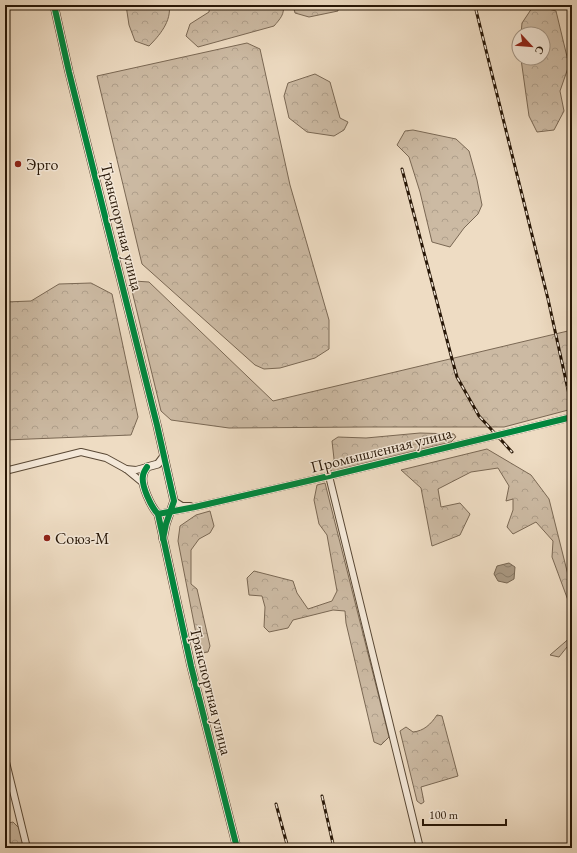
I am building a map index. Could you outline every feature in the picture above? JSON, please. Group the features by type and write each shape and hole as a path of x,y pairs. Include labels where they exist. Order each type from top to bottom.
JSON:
{"street":[{"name":"Транспортная улица","path":"54,5 174,501"},
{"name":"Промышленная улица","path":"158,514 329,476 572,417"},
{"path":"5,471 80,452 106,458 126,469 143,483"},
{"path":"126,469 136,470 158,464 164,456"},
{"path":"158,464 167,470"},
{"path":"143,483 143,474 147,467"},
{"path":"329,476 420,848"},
{"name":"Транспортная улица","path":"143,483 154,510 158,514 191,666 237,848"},
{"path":"163,539 166,524 174,501 182,506 195,507"},
{"path":"5,758 27,848"}],"green space":[{"path":"126,5 169,5 169,17 167,22 161,33 149,46 135,41 129,25"},
{"path":"210,5 283,5 283,14 274,26 198,47 186,36 190,24 209,12"},
{"path":"293,5 338,5 338,11 309,17 295,13"},
{"path":"534,5 556,11 569,65 560,91 564,111 554,130 537,132 529,116 522,66 551,66 551,26 522,26 522,23"},
{"path":"247,43 260,49 290,185 329,320 329,349 315,358 280,368 264,369 255,365 142,264 97,76"},
{"path":"315,74 330,82 340,118 348,122 344,130 334,136 307,132 289,118 284,96 288,83"},
{"path":"413,130 456,139 469,151 482,205 478,214 464,228 450,247 432,242 420,192 409,157 397,145 405,131"},
{"path":"134,281 149,282 273,401 572,330 572,409 504,427 229,428 171,420 161,411 132,291"},
{"path":"91,283 112,294 138,417 131,435 5,440 5,302 31,301 59,284"},
{"path":"420,433 454,434 456,437 451,442 333,472 328,468 334,459 332,441 338,437 366,438"},
{"path":"487,449 531,475 549,499 572,591 572,618 569,603 552,557 553,541 536,522 513,534 507,527 513,510 513,499 506,501 509,486 498,468 471,472 438,489 441,507 460,503 470,514 460,535 432,546 421,488 401,470"},
{"path":"325,483 389,737 381,745 374,742 346,623 345,611 333,610 293,620 288,628 269,632 264,627 265,607 262,596 249,595 247,578 254,571 293,581 297,593 308,609 332,601 337,591 327,535 319,524 314,500 317,485"},
{"path":"210,511 214,526 210,533 199,539 191,550 191,584 197,589 210,646 208,652 197,654 198,644 178,541 180,526 196,515"},
{"path":"572,636 572,648 567,647 559,657 550,655"},
{"path":"437,715 442,716 458,776 421,787 424,802 421,804 417,801 400,731 406,727 413,732 424,729"},
{"path":"13,822 19,828 24,848 6,848 5,824"}],"water":[{"path":"509,563 515,567 514,579 507,583 498,581 494,574 497,566"}],"railway":[{"path":"476,10 548,299 572,408"},
{"path":"402,169 457,377 479,416 512,452"},
{"path":"322,796 334,848"},
{"path":"276,804 288,848"}],"cycle path":[{"path":"54,5 69,72 157,425 174,501 166,524 163,539"},
{"path":"158,514 329,476 572,417"},
{"path":"147,467 143,475 145,490 155,511 158,514 191,666 237,848"}],"place":[{"name":"Эрго","path":"18,164"},
{"name":"Союз-М","path":"47,538"}]}
